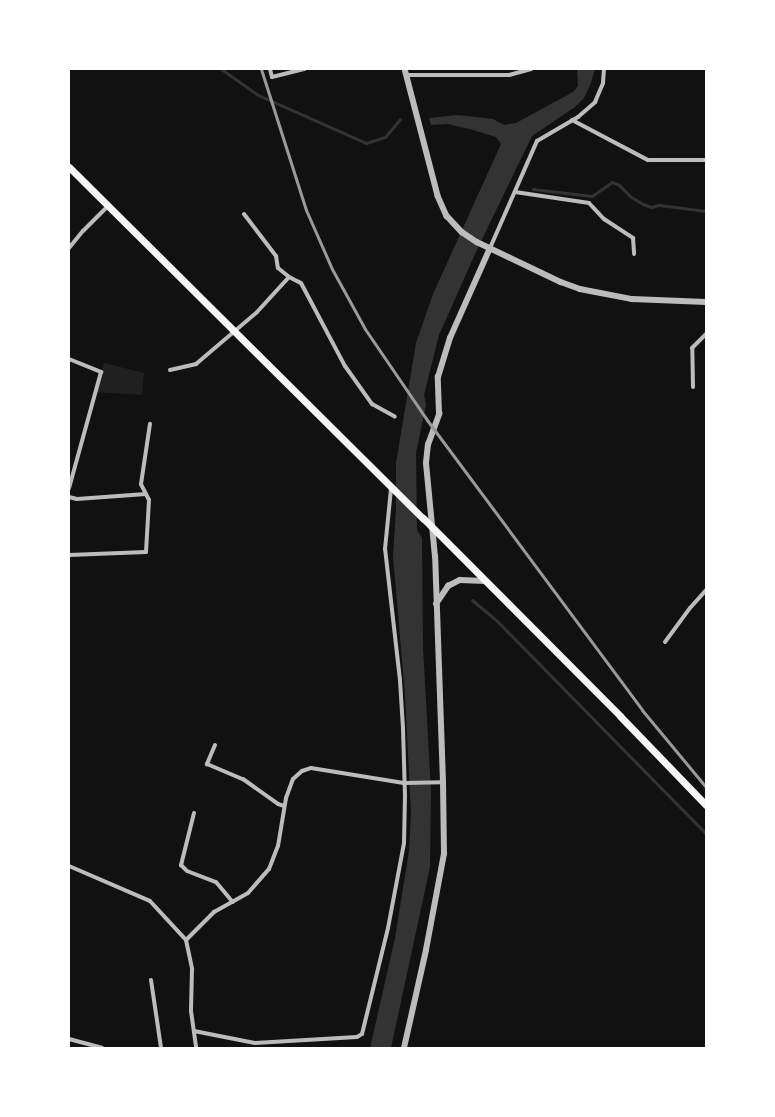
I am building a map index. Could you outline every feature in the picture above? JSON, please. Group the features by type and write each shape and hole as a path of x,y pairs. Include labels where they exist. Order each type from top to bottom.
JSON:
{"highway":[{"path":"69,167 392,489 423,518 706,805"}],"street":[{"path":"270,69 272,77 305,69"},
{"path":"405,69 438,196 447,216 462,232 477,242 561,282 580,289 632,299 706,302"},
{"path":"406,75 509,75 531,69"},
{"path":"404,1048 426,950 444,854 444,782 435,557 426,463 428,445 440,414 438,377 450,338 537,140 572,120 595,102 603,82 604,69"},
{"path":"572,120 648,160 672,162 706,160"},
{"path":"515,192 589,203 604,219 633,238 634,254"},
{"path":"69,248 83,231 108,206"},
{"path":"244,214 276,256 278,268 289,277 301,283 345,366 372,404 395,417"},
{"path":"170,370 196,364 257,312 289,277"},
{"path":"692,387 692,348 706,334"},
{"path":"69,359 101,372 69,488"},
{"path":"69,555 146,552 149,500 141,484 150,424"},
{"path":"194,1031 255,1043 357,1037 362,1034 388,928 404,843 406,783 400,680 385,549 392,489"},
{"path":"69,497 77,499 146,494"},
{"path":"436,604 448,586 460,580 485,581"},
{"path":"666,642 690,608 706,590"},
{"path":"215,745 207,764 243,779 278,804 284,806"},
{"path":"186,940 207,918 248,893 269,869 278,846 284,806 293,779 307,768 406,783 444,782"},
{"path":"194,813 181,865 187,871 216,882 233,902"},
{"path":"69,866 150,902 186,940 192,969 191,1011 196,1048"},
{"path":"151,980 161,1048"},
{"path":"69,1039 102,1048"}],"shaded area":[{"path":"577,69 595,69 591,83 584,98 575,107 532,136 475,254 439,335 424,395 426,405 416,453 417,530 422,538 423,647 431,792 430,867 391,1048 370,1048 395,938 409,851 411,813 405,695 393,556 396,509 396,463 416,343 433,294 501,144 496,137 473,130 448,124 431,125 429,118 458,115 493,119 504,125 516,123 573,92 578,86"},
{"path":"104,363 144,373 142,395 95,392"}],"waterway":[{"path":"221,69 258,95 366,143 385,137 400,119"},
{"path":"533,189 592,196 612,182 619,185 631,197 651,207 659,205 706,211"},
{"path":"472,600 496,620 706,834"}],"railway":[{"path":"261,69 306,210 332,269 365,329 427,420 642,710 706,787"}]}
